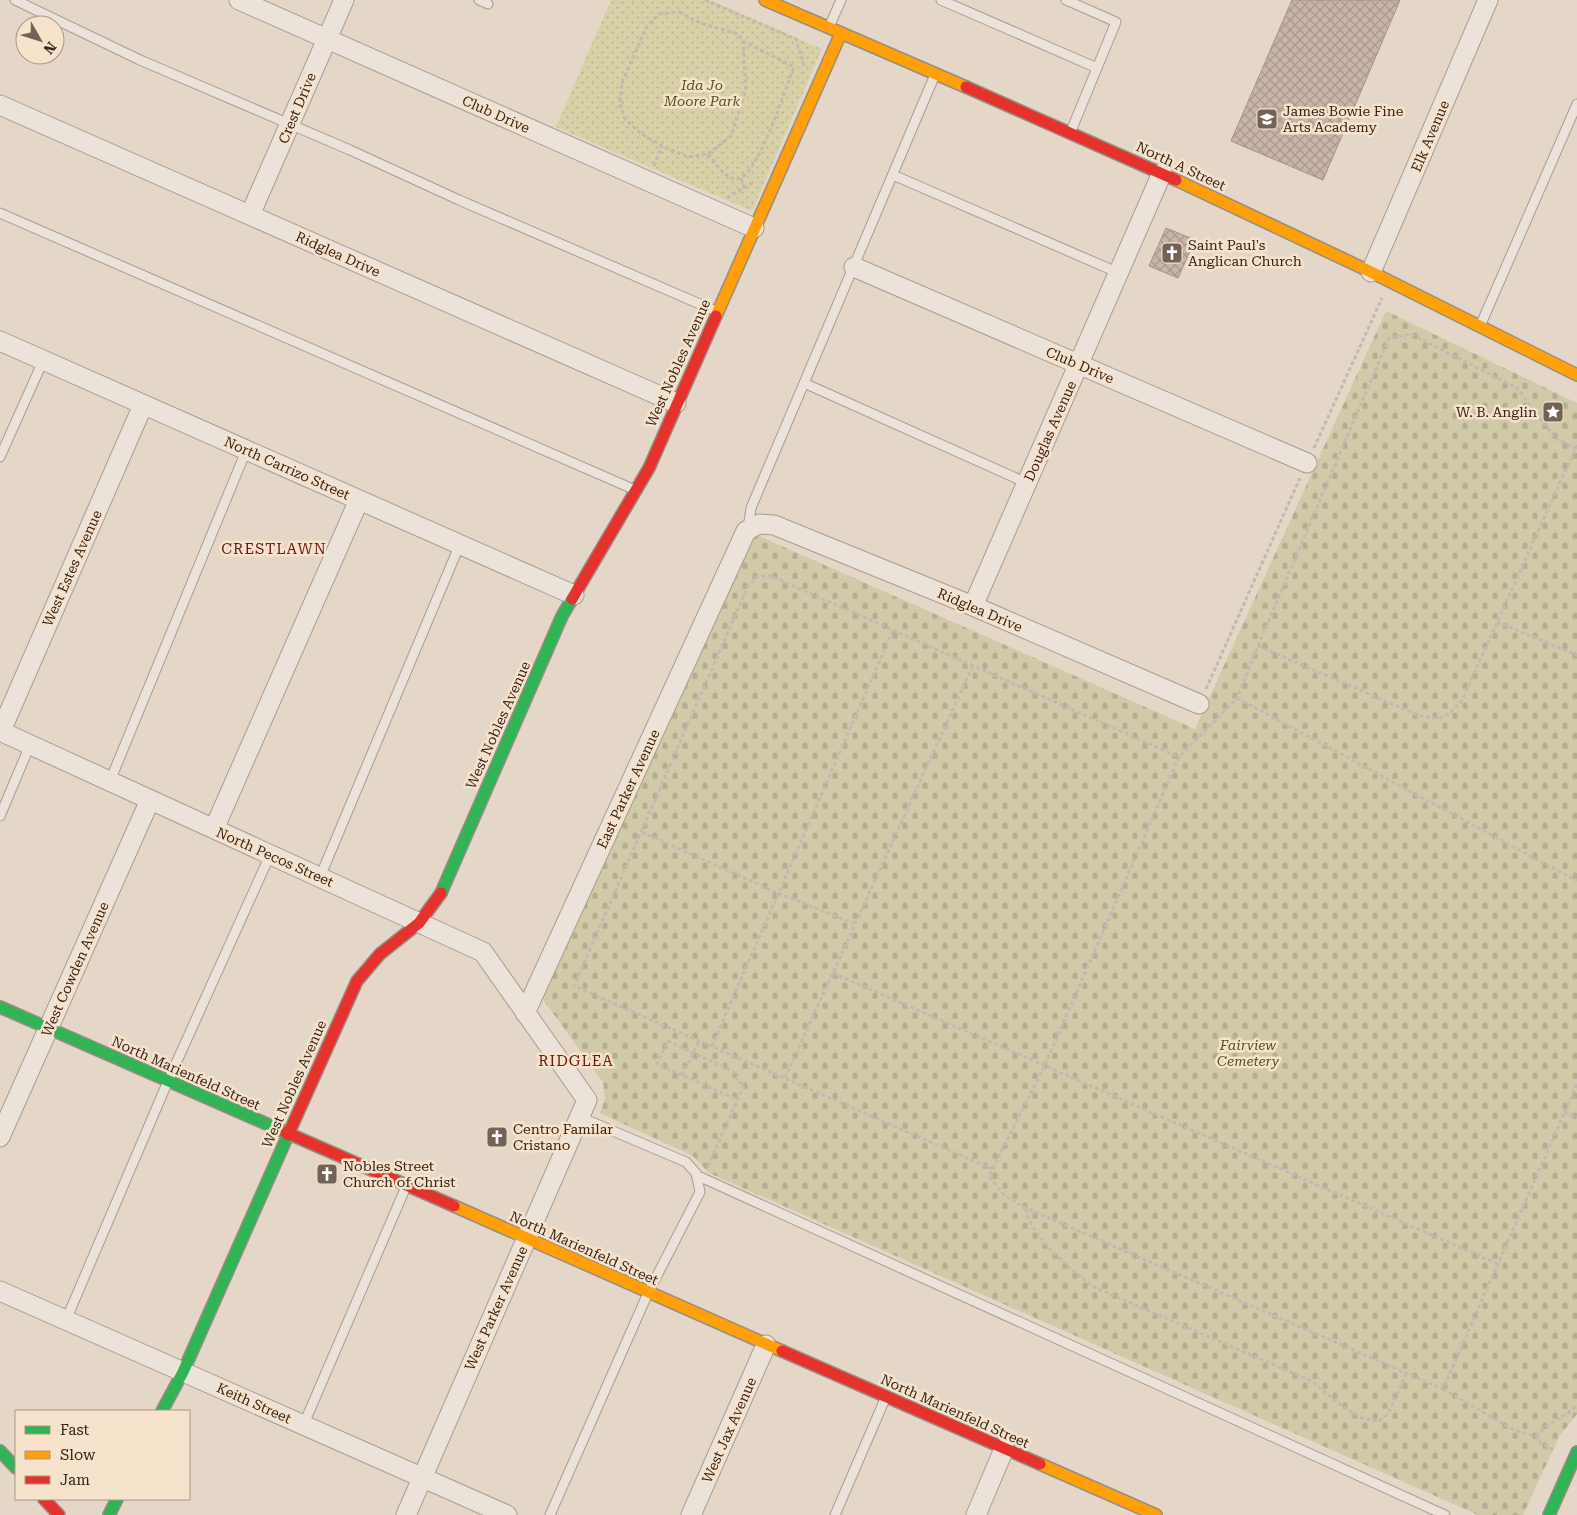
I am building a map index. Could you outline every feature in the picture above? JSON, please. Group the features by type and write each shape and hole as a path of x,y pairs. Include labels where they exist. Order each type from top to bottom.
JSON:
{"main road":[{"name":"North A Street","path":"765,0 1162,174 1390,281 1577,375"},
{"name":"West Nobles Avenue","path":"163,1410 183,1372 287,1134 357,980 380,954 419,923 438,900 562,616 649,468 676,403 841,33"},
{"name":"North Marienfeld Street","path":"0,1007 766,1345 886,1396 1125,1506 1156,1515"},
{"path":"0,1451 15,1467"},
{"path":"1549,1515 1576,1455"},
{"path":"45,1500 59,1515"},
{"path":"108,1515 116,1500"}],"street":[{"name":"Club Drive","path":"239,0 754,228"},
{"name":"Crest Drive","path":"250,215 344,0"},
{"name":"Elk Avenue","path":"1371,272 1488,0"},
{"name":"Ridglea Drive","path":"0,105 676,403"},
{"name":"Douglas Avenue","path":"973,606 1162,174"},
{"name":"Club Drive","path":"854,267 1308,463"},
{"name":"North Carrizo Street","path":"0,341 574,595"},
{"name":"West Estes Avenue","path":"0,731 143,405"},
{"path":"214,829 359,500"},
{"name":"Ridglea Drive","path":"756,526 774,525 973,606 1199,704"},
{"name":"East Parker Avenue","path":"525,1013 746,531 756,526"},
{"name":"North Pecos Street","path":"0,731 483,952 525,1013"},
{"name":"West Cowden Avenue","path":"0,1138 150,800"},
{"path":"525,1013 557,1056 584,1109"},
{"name":"West Parker Avenue","path":"406,1515 584,1109"},
{"name":"Keith Street","path":"0,1291 507,1515"},
{"name":"West Jax Avenue","path":"692,1515 766,1345"},
{"path":"976,1515 1004,1450"}],"lane":[{"path":"14,0 140,60 289,126 350,150 459,200 717,311"},
{"path":"479,0 488,4"},
{"path":"828,28 841,0"},
{"path":"941,0 1097,68"},
{"path":"1066,0 1116,22 1070,134"},
{"path":"756,526 749,521 751,508 935,75"},
{"path":"1480,326 1577,104"},
{"path":"893,174 1119,273"},
{"path":"0,212 636,490"},
{"path":"0,457 43,360"},
{"path":"804,383 1027,483"},
{"path":"110,781 246,450"},
{"path":"320,877 460,544"},
{"path":"0,816 30,745"},
{"path":"66,1320 168,1081 270,855"},
{"path":"550,1515 648,1293 700,1192 696,1175 686,1162 584,1109"},
{"path":"696,1175 1445,1515"},
{"path":"303,1426 406,1186"},
{"path":"835,1515 886,1396"}],"path":[{"path":"705,0 796,39 805,69"},
{"path":"708,154 728,177 737,180 746,176 766,142 794,67 743,41 738,34 700,23 680,12 659,14 647,26 622,82 620,104 625,119 640,133 662,146 688,157 708,154 731,136 746,90 743,41"},
{"path":"661,172 653,168 662,146"},
{"path":"742,178 744,188"},
{"path":"720,197 726,198 755,182"},
{"path":"1199,704 1390,281"},
{"path":"1258,646 1418,715 1436,719 1451,714 1462,700 1576,448 1556,439 1517,388 1411,334 1390,338 1258,646 1237,698 1180,757 1045,1065 989,1176 1005,1196 1026,1208 1443,1390 1514,1430 1536,1436 1541,1443 1576,1455"},
{"path":"992,1169 574,986 748,586 758,576 771,576 1180,757"},
{"path":"1497,622 1577,655"},
{"path":"712,1046 893,630"},
{"path":"785,1078 973,665"},
{"path":"1237,698 1577,881"},
{"path":"642,832 778,893 855,924"},
{"path":"833,973 1498,1264"},
{"path":"708,1166 738,1100 744,1085 738,1082 734,1072 668,1041 657,1064 738,1100"},
{"path":"682,1075 699,1041"},
{"path":"1443,1390 1577,1084"},
{"path":"1564,1113 1577,1117"},
{"path":"1026,1208 1027,1217 1048,1245 1075,1273 1094,1287 1311,1381 1346,1409 1364,1418 1379,1421 1388,1414 1406,1374"},
{"path":"1536,1436 1544,1427 1555,1423 1577,1406"}],"green space":[{"name":"Ida Jo Moore Park","path":"611,0 710,0 822,49 752,211 556,127"},
{"name":"Fairview Cemetery","path":"1386,311 1577,403 1577,1414 1559,1437 1523,1515 1478,1515 709,1173 693,1156 600,1113 605,1099 603,1082 542,998 750,532 1195,729"}],"building":[{"path":"1292,0 1400,0 1323,180 1231,141"},
{"name":"Saint Paul's Anglican Church","path":"1166,228 1195,240 1178,278 1149,266"}],"traffic: fast":[{"path":"441,893 562,616 572,599"},
{"path":"0,1007 285,1132"},
{"path":"163,1410 183,1372 288,1135"},
{"path":"0,1451 15,1467"},
{"path":"1549,1515 1577,1452"},
{"path":"109,1515 116,1500"}],"traffic: slow":[{"path":"765,0 966,87"},
{"path":"716,316 841,33"},
{"path":"1176,180 1371,272 1577,375"},
{"path":"454,1206 782,1351"},
{"path":"1040,1464 1156,1515"}],"traffic: jam":[{"path":"966,87 1176,180"},
{"path":"572,599 649,468 716,316"},
{"path":"288,1135 357,981 380,954 419,923 441,893"},
{"path":"285,1132 454,1206"},
{"path":"782,1351 1040,1464"},
{"path":"45,1500 59,1515"}],"place":[{"name":"James Bowie Fine Arts Academy","path":"1267,119"},
{"name":"Saint Paul's Anglican Church","path":"1172,253"},
{"name":"W. B. Anglin","path":"1553,412"},
{"name":"Centro Familar Cristano","path":"497,1137"},
{"name":"Nobles Street Church of Christ","path":"327,1174"}],"district":[{"name":"CRESTLAWN","path":"274,549"},
{"name":"RIDGLEA","path":"576,1061"}]}
